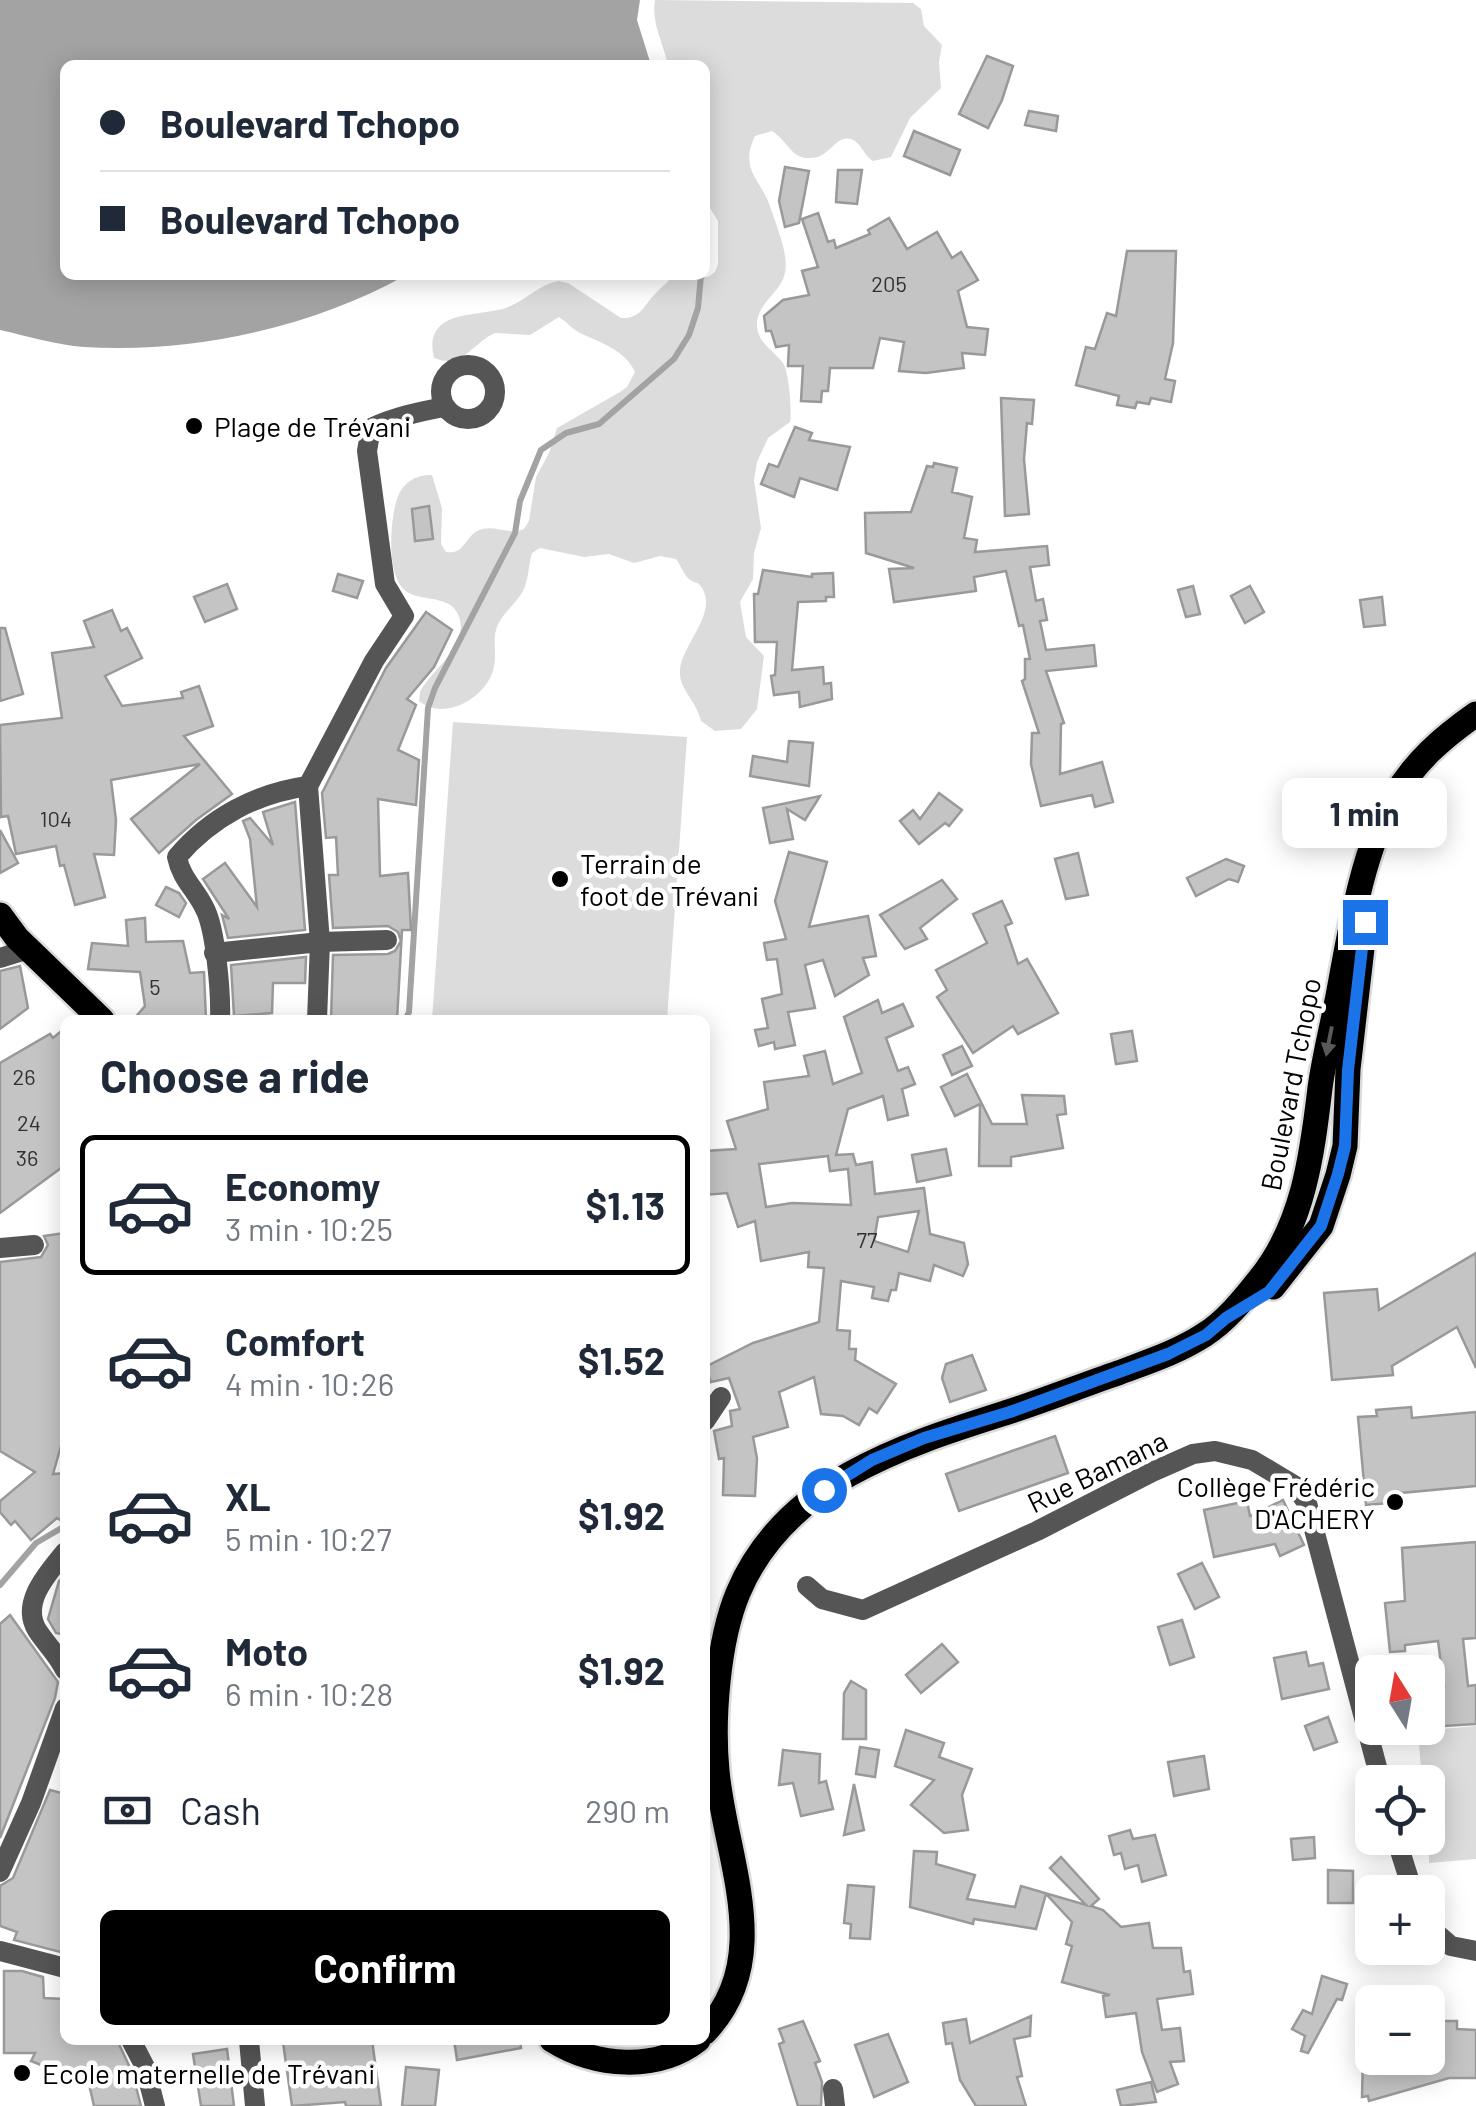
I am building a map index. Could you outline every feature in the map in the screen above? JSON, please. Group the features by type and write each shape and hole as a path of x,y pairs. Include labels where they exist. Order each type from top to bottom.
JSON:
{"main road":[{"name":"Boulevard Tchopo","path":"1226,1318 1277,1256 1302,1192 1350,933 1374,844 1391,801 1437,741 1476,714"},
{"name":"Boulevard Tchopo","path":"710,2027 738,1978 742,1933 742,1898 717,1770 717,1704 723,1646 737,1594 757,1558 786,1520 872,1460 924,1438 1010,1412 1168,1354 1206,1335 1269,1292 1321,1226 1345,1146 1348,1070 1374,844"},
{"path":"0,916 29,950 97,1015"},
{"path":"1316,1130 1333,1130 1336,1139 1316,1204 1321,1226"},
{"path":"561,2045 578,2054 622,2062 656,2060 688,2045"}],"street":[{"path":"317,1015 320,942 308,786 374,661 404,616 386,584 368,438 371,428 383,422 444,408"},
{"path":"220,1015 221,998 206,910 180,873 177,858 232,810 258,797 308,786"},
{"path":"214,953 320,942 387,940"},
{"path":"0,958 29,950"},
{"path":"0,1248 34,1246"},
{"path":"710,1414 721,1397"},
{"name":"Rue Bamana","path":"807,1586 822,1599 863,1610 1193,1454 1215,1452 1252,1460 1294,1486 1306,1503 1376,1765"},
{"path":"60,1558 40,1584 32,1610 35,1627 60,1663"},
{"path":"0,1872 31,1804 60,1722"},
{"path":"1445,1940 1452,1946 1476,1951"},
{"path":"0,1952 60,1967"},
{"path":"134,2045 155,2106"},
{"path":"249,2045 255,2106"}],"shaded area":[{"path":"0,0 640,0 637,20 649,60 60,60 60,280 397,280 331,310 291,323 208,341 84,347 0,330"},
{"path":"655,0 913,3 921,9 924,26 942,45 941,88 910,118 891,157 873,161 857,143 846,139 822,155 802,157 772,131 755,136 751,148 750,166 770,206 786,265 783,280 760,311 757,326 763,342 783,363 791,409 790,422 768,438 757,462 754,480 761,528 754,553 753,579 740,602 746,637 764,656 757,709 741,729 715,731 701,721 682,684 680,671 702,619 706,598 676,559 660,556 634,563 609,554 584,557 540,548 532,553 523,591 496,630 495,663 485,685 459,705 438,709 428,706 419,701 420,692 458,640 460,620 452,606 409,593 396,576 391,535 397,499 403,488 415,478 432,475 442,508 441,544 446,552 457,551 483,529 524,529 529,521 536,477 557,428 627,387 635,372 619,353 559,317 530,335 495,333 453,361 434,358 437,330 456,318 508,307 559,281 621,318 633,317 669,280 710,280 718,264 718,221 710,208 710,60 667,60"},
{"name":"Terrain de foot de Trévani","path":"453,722 687,737 667,1015 432,1015"},
{"path":"1476,1726 1476,1859 1429,1863 1429,1855 1445,1855 1445,1765 1421,1765 1419,1745 1445,1745 1445,1729"}],"building":[{"path":"987,56 1013,66 988,128 959,114"},
{"path":"1029,111 1058,116 1056,131 1025,125"},
{"path":"914,131 960,150 950,175 904,156"},
{"path":"785,167 809,171 799,223 785,227 779,201"},
{"path":"838,170 862,170 857,204 836,202"},
{"path":"818,213 828,242 834,240 836,248 870,234 868,230 889,218 907,249 937,232 952,258 961,252 978,280 958,291 967,327 988,329 985,355 962,353 964,368 926,373 899,371 904,342 880,338 873,368 830,368 828,391 822,391 821,402 801,401 803,366 788,366 789,345 776,347 771,331 766,331 764,316 783,300 809,295 802,271 818,267 802,219"},
{"path":"1127,251 1176,251 1173,343 1165,379 1175,381 1171,402 1151,398 1149,404 1137,402 1135,408 1117,405 1119,396 1076,385 1086,347 1095,349 1107,313 1116,316"},
{"path":"1001,398 1034,400 1032,424 1027,423 1024,459 1029,514 1005,516"},
{"path":"795,427 812,433 809,440 850,447 837,490 800,478 794,497 761,484 769,464 778,467"},
{"path":"934,463 957,468 952,492 972,497 964,538 977,540 975,552 1047,546 1049,565 1030,567 1036,601 1043,599 1047,620 1040,621 1046,650 1094,645 1096,666 1046,671 1064,723 1060,774 1102,762 1113,802 1095,807 1092,795 1041,806 1031,764 1032,733 1039,733 1022,681 1025,659 1030,659 1006,571 974,577 976,591 894,602 889,569 914,568 866,553 865,513 911,512 927,466 933,467"},
{"path":"429,506 433,539 415,541 412,509"},
{"path":"763,570 812,577 833,573 834,597 798,602 792,670 823,667 824,684 831,683 832,699 800,707 799,692 774,695 771,676 775,675 777,642 755,642 754,594 758,594"},
{"path":"338,574 363,581 357,598 333,591"},
{"path":"227,584 237,609 205,622 194,597"},
{"path":"1193,586 1200,614 1186,617 1178,590"},
{"path":"1250,586 1264,612 1245,623 1231,596"},
{"path":"1382,597 1385,625 1364,627 1360,600"},
{"path":"112,610 121,631 127,628 142,658 105,676 122,706 183,698 181,692 199,686 213,726 184,736 232,794 159,853 131,819 200,764 111,780 116,820 114,855 94,854 105,897 75,905 56,846 16,854 8,816 1,817 0,725 62,718 52,653 94,647 84,621"},
{"path":"426,612 452,630 434,667 407,699 416,705 398,750 419,760 416,805 378,799 380,876 408,873 411,930 402,930 397,1015 331,1015 333,955 388,954 401,941 398,932 388,926 333,928 329,875 338,875 336,837 326,838 322,793 386,668"},
{"path":"0,628 5,628 23,694 0,701"},
{"path":"789,741 813,743 809,786 750,776 753,756 787,762"},
{"path":"939,793 962,810 949,826 945,823 919,844 900,821 913,810 920,819"},
{"path":"820,796 805,820 787,809 793,839 770,843 763,808"},
{"path":"295,802 305,930 228,938 222,915 229,919 203,879 225,863 257,907 250,839 243,821 250,818 273,845 263,812"},
{"path":"0,830 18,863 0,873"},
{"path":"789,852 827,862 809,927 868,916 876,956 863,958 869,975 835,996 823,960 805,965 815,1008 788,1012 795,1045 775,1049 774,1042 759,1046 755,1030 768,1028 762,999 782,994 777,959 767,960 764,943 786,939 775,901"},
{"path":"1078,853 1088,895 1066,899 1055,859"},
{"path":"1226,859 1244,866 1238,882 1229,879 1196,896 1187,878"},
{"path":"942,880 957,899 920,928 927,939 905,949 880,915"},
{"path":"166,887 179,893 186,903 179,917 156,905"},
{"path":"1002,901 1012,923 1005,926 1018,964 1027,959 1058,1013 1018,1034 1013,1026 973,1053 937,997 947,990 936,970 987,943 973,914"},
{"path":"145,918 146,942 183,941 190,973 204,972 206,1015 137,1015 145,1006 140,972 88,969 92,943 128,946 126,920"},
{"path":"306,957 305,983 273,983 272,1013 234,1015 231,965"},
{"path":"20,966 28,1008 0,1029 0,971"},
{"path":"878,1000 882,1013 903,1004 913,1026 886,1038 898,1071 908,1067 915,1084 902,1089 908,1115 888,1120 883,1096 848,1109 836,1155 853,1154 856,1165 872,1162 875,1194 924,1188 930,1234 964,1243 968,1264 963,1276 934,1265 930,1281 899,1273 896,1290 891,1290 888,1301 872,1298 874,1287 841,1281 837,1330 850,1331 849,1349 856,1349 855,1360 896,1384 877,1413 869,1408 859,1425 843,1416 821,1414 814,1377 779,1392 788,1427 753,1437 757,1458 755,1496 723,1495 724,1458 719,1459 714,1431 732,1426 730,1411 740,1409 729,1378 711,1382 710,1364 753,1343 819,1322 824,1268 808,1267 809,1252 761,1261 755,1221 738,1227 727,1193 710,1195 710,1151 736,1149 727,1121 768,1109 764,1082 809,1076 804,1056 825,1051 833,1084 862,1073 844,1017","holes":["828,1156 830,1171 848,1169 851,1205 792,1203 766,1207 759,1164","919,1211 908,1252 874,1241 878,1217"]},
{"path":"1132,1031 1137,1061 1116,1064 1111,1034"},
{"path":"60,1032 60,1169 0,1213 0,1063 50,1034 53,1038"},
{"path":"962,1046 972,1066 952,1075 943,1055"},
{"path":"967,1074 992,1124 1027,1124 1022,1095 1064,1096 1066,1114 1057,1115 1063,1148 1011,1157 1011,1166 979,1166 980,1104 955,1116 941,1087"},
{"path":"946,1149 951,1175 917,1182 912,1155"},
{"path":"60,1234 60,1450 53,1474 60,1473 60,1520 57,1518 31,1540 15,1521 11,1525 0,1512 0,1501 35,1472 0,1451 0,1262 41,1257 48,1245 44,1236"},
{"path":"1476,1253 1476,1368 1457,1327 1392,1366 1393,1375 1332,1380 1324,1293 1377,1289 1379,1310"},
{"path":"972,1355 986,1390 950,1402 942,1378 946,1364"},
{"path":"1411,1407 1412,1418 1476,1412 1476,1486 1401,1493 1402,1502 1366,1505 1358,1417 1377,1416 1376,1410"},
{"path":"1055,1436 1068,1473 959,1511 946,1474"},
{"path":"1283,1500 1304,1545 1280,1556 1275,1544 1214,1557 1204,1510 1247,1501 1250,1516"},
{"path":"1476,1542 1476,1638 1463,1639 1468,1686 1476,1685 1476,1724 1445,1726 1445,1655 1440,1655 1438,1641 1405,1645 1405,1651 1390,1652 1385,1603 1405,1601 1402,1548"},
{"path":"1202,1563 1219,1597 1195,1609 1178,1574"},
{"path":"60,1580 60,1634 48,1619"},
{"path":"10,1615 58,1682 0,1838 0,1624"},
{"path":"1182,1620 1194,1657 1170,1665 1158,1627"},
{"path":"942,1644 958,1662 921,1693 906,1675"},
{"path":"1306,1652 1309,1666 1323,1663 1329,1689 1282,1699 1274,1658"},
{"path":"851,1681 866,1690 866,1739 843,1739 844,1693"},
{"path":"1328,1717 1337,1742 1314,1750 1305,1726"},
{"path":"906,1730 944,1743 939,1757 972,1769 962,1795 968,1830 944,1833 911,1805 934,1780 895,1766"},
{"path":"860,1747 879,1750 875,1777 856,1774"},
{"path":"783,1750 820,1754 819,1783 826,1781 833,1809 801,1816 793,1783 779,1785"},
{"path":"1204,1756 1209,1789 1174,1796 1168,1762"},
{"path":"854,1784 864,1830 844,1835"},
{"path":"50,1790 60,1793 60,1952 14,1940 17,1932 0,1926 0,1886 13,1878"},
{"path":"1130,1830 1133,1839 1155,1835 1166,1875 1142,1882 1138,1865 1125,1869 1121,1853 1114,1855 1109,1836"},
{"path":"1314,1837 1315,1858 1293,1860 1291,1839"},
{"path":"914,1851 937,1852 936,1864 975,1875 967,1899 1015,1907 1021,1886 1086,1905 1050,1868 1061,1857 1099,1899 1091,1906 1103,1910 1121,1927 1149,1923 1153,1948 1181,1948 1184,1972 1190,1971 1193,1994 1157,1999 1162,2030 1180,2028 1184,2061 1170,2062 1178,2084 1157,2092 1142,2052 1136,2013 1106,2017 1103,1996 1110,1995 1062,1982 1072,1946 1066,1944 1072,1922 1046,1894 1036,1929 974,1919 973,1924 910,1907"},
{"path":"1328,1870 1353,1871 1353,1903 1328,1903"},
{"path":"848,1885 874,1887 870,1939 850,1938 851,1924 844,1923"},
{"path":"4,1971 43,1977 44,1998 60,1999 60,2045 119,2045 141,2106 94,2106 89,2084 31,2061 35,2053 4,2053"},
{"path":"1322,1976 1347,1984 1342,2000 1337,1999 1308,2053 1301,2051 1305,2036 1292,2029 1303,2010 1312,2014"},
{"path":"1031,2016 1030,2036 1014,2039 1022,2076 1017,2077 1026,2106 976,2106 960,2080 952,2043 946,2044 943,2023 966,2019 970,2043"},
{"path":"803,2021 820,2061 815,2063 822,2082 821,2106 798,2106 779,2044 784,2042 779,2029"},
{"path":"1445,2021 1457,2021 1457,2029 1476,2030 1476,2078 1449,2078 1369,2101 1368,2096 1362,2097 1363,2075 1445,2075"},
{"path":"888,2034 908,2082 874,2097 855,2045"},
{"path":"283,2045 373,2045 381,2106 346,2106 345,2102 292,2106"},
{"path":"455,2045 521,2045 521,2048 457,2060"},
{"path":"227,2049 234,2106 201,2106 193,2054"},
{"path":"406,2067 439,2070 435,2106 402,2106"},
{"path":"1151,2082 1156,2102 1121,2106 1117,2090"}],"waterway":[{"path":"408,1015 428,708 435,688 515,533 520,501 541,450 566,433 599,424 674,359 689,335 698,308 701,280"},
{"path":"0,1585 36,1543 60,1529"}],"place":[{"name":"Plage de Trévani","path":"194,426"},
{"name":"Terrain de foot de Trévani","path":"560,879"},
{"name":"Collège Frédéric D'ACHERY","path":"1395,1502"},
{"name":"Ecole maternelle de Trévani","path":"22,2073"}],"route":[{"path":"824,1490 872,1460 924,1438 1010,1412 1168,1354 1206,1335 1269,1292 1321,1226 1338,1174 1345,1146 1348,1070 1365,922"}]}
